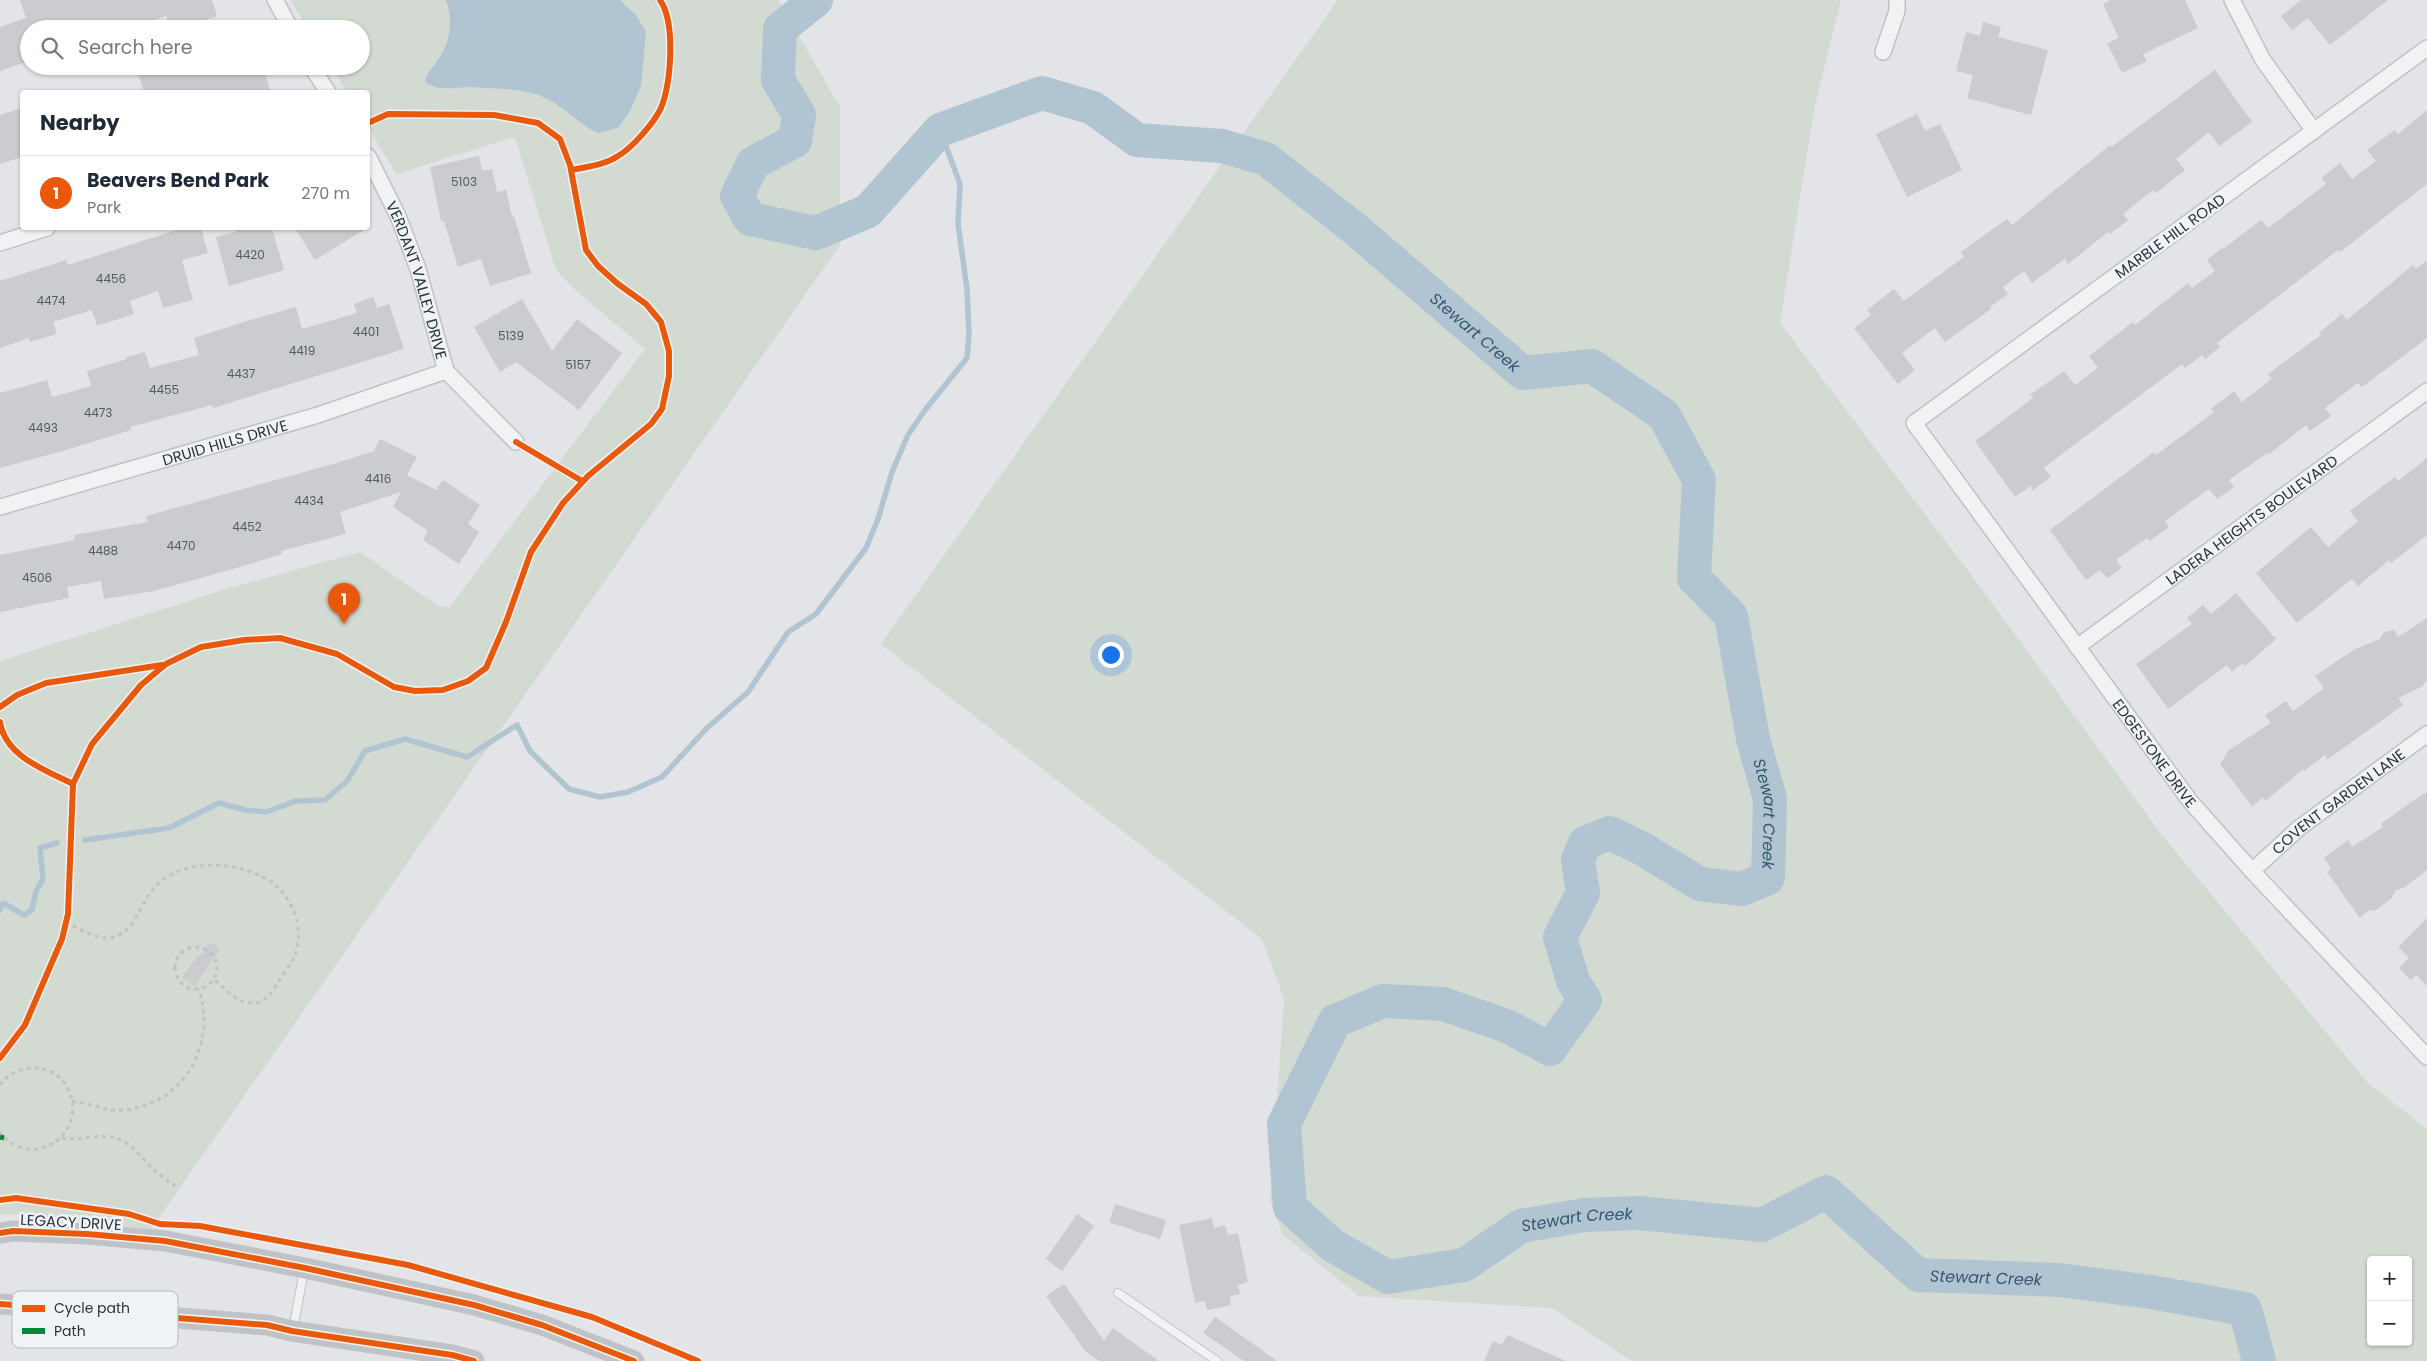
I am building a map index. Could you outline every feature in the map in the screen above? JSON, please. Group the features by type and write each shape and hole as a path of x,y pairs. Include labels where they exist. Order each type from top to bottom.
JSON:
{"main road":[{"name":"LEGACY DRIVE","path":"0,1233 13,1231 87,1234 165,1240 305,1268 508,1315 542,1325 634,1361"},
{"path":"178,1317 267,1324 292,1331 452,1355 474,1361"}],"street":[{"path":"275,0 286,20"},
{"path":"1883,52 1897,11 1897,0"},
{"path":"2232,0 2263,60 2314,131"},
{"name":"MARBLE HILL ROAD","path":"1914,423 2427,48"},
{"path":"317,75 327,90"},
{"name":"VERDANT VALLEY DRIVE","path":"370,160 398,216 418,269 446,371 516,442"},
{"path":"0,243 41,230"},
{"name":"DRUID HILLS DRIVE","path":"0,507 318,415 446,371"},
{"name":"LADERA HEIGHTS BOULEVARD","path":"2077,647 2427,392"},
{"name":"EDGESTONE DRIVE","path":"1914,423 2190,801 2252,871 2427,1057"},
{"name":"COVENT GARDEN LANE","path":"2252,871 2299,828 2427,734"}],"lane":[{"path":"292,1331 305,1268"},
{"path":"1118,1293 1217,1361"}],"path":[{"path":"66,922 84,932 101,937 118,936 131,926 151,892 160,881 195,866 216,864 254,872 270,880 291,902 296,921 296,952 271,994 262,1002 254,1004 234,997 214,979"},
{"path":"64,931 68,914"},
{"path":"195,947 210,953 217,967 214,979 205,988 189,989 176,978 174,970 180,954 187,949 195,947"},
{"path":"72,1101 123,1110 145,1106 163,1098 180,1084 200,1051 204,1035 204,1016 200,989"},
{"path":"0,1085 17,1071 33,1068 48,1071 62,1080 71,1093 74,1109 71,1124 62,1138 48,1146 33,1150 17,1146 4,1138 0,1132"},
{"path":"62,1138 67,1140 93,1135 113,1137 140,1152 150,1166 175,1186"}],"shaded area":[{"path":"291,0 778,0 840,107 840,245 151,1229 13,1214 0,1215 0,661 226,589 360,552 438,606 449,608 645,349 573,288 556,270 515,137 396,174 370,130 370,90 346,90 337,75 370,75 370,20 303,20"},
{"path":"1338,0 1841,0 1814,110 1780,323 1978,584 2161,834 2368,1083 2427,1129 2427,1361 1632,1361 1551,1308 1359,1296 1283,1235 1270,1201 1284,999 1262,939 881,644"}],"water":[{"path":"446,0 620,0 636,15 646,32 641,86 630,111 618,128 598,133 550,100 535,94 518,90 474,87 443,88 425,82 429,72 443,51 450,30 450,15"}],"building":[{"path":"20,0 212,0 217,16 205,20 167,20 166,16 154,20 20,20 26,18"},
{"path":"2111,0 2185,0 2198,28 2143,54 2147,61 2122,73 2107,43 2119,38 2103,4"},
{"path":"2301,0 2388,0 2330,45 2308,18 2292,30 2281,16"},
{"path":"20,20 20,64 0,71 0,27"},
{"path":"1983,22 2001,27 1998,37 2048,50 2031,115 1967,98 1973,75 1956,71 1966,32 1980,36"},
{"path":"2215,70 2252,122 2219,146 2209,132 2176,159 2185,170 2156,193 2153,190 2123,214 2128,220 2110,234 2108,232 2068,264 2065,259 2032,283 2024,271 2003,287 2008,294 1990,307 1991,309 1945,342 1935,328 1902,353 1915,370 1898,384 1854,328 1871,315 1867,310 1894,289 1904,301 1964,257 1961,252 2007,219 2012,225 2110,145 2111,147"},
{"path":"139,75 266,75 270,90 143,90"},
{"path":"20,109 20,158 0,164 0,115"},
{"path":"2427,110 2427,184 2340,252 2338,250 2217,343 2220,347 2205,359 2202,355 2185,368 2182,364 2059,456 2044,468 2051,477 2033,490 2030,486 2015,497 1975,441 2033,398 2030,395 2064,371 2075,385 2098,368 2089,356 2133,322 2135,325 2188,283 2192,288 2215,271 2207,260 2222,248 2261,220 2268,228 2326,184 2321,178 2340,163 2352,179 2376,161 2367,150 2395,130 2398,134"},
{"path":"1917,114 1925,131 1940,124 1962,170 1907,197 1876,134"},
{"path":"479,156 482,171 492,169 497,192 506,190 512,217 514,216 531,273 490,286 481,259 458,267 444,221 441,221 430,167"},
{"path":"177,230 202,230 208,253 182,260 193,300 163,308 158,291 130,301 134,314 97,326 92,310 53,322 57,334 30,342 29,338 0,348 0,281 66,260 68,265"},
{"path":"236,230 273,230 284,270 229,286 216,237 236,232"},
{"path":"296,230 364,230 315,260"},
{"path":"2427,260 2427,338 2362,387 2358,383 2325,408 2331,416 2310,431 2306,425 2268,455 2267,453 2229,480 2234,487 2217,499 2209,489 2165,521 2169,527 2150,541 2147,538 2116,560 2122,568 2107,578 2100,570 2086,580 2050,530 2154,452 2156,455 2214,412 2211,409 2234,391 2242,402 2272,379 2268,374 2321,335 2319,333 2342,314 2347,320 2413,265 2416,269"},
{"path":"373,297 377,308 389,304 404,349 213,408 212,405 130,427 131,430 0,468 0,393 47,380 52,397 91,386 87,371 127,359 127,357 145,352 150,368 199,355 194,338 244,322 296,307 302,329 357,313 354,304"},
{"path":"522,299 552,351 577,319 622,353 579,410 516,362 500,372 474,327"},
{"path":"380,439 417,457 407,475 436,490 443,480 480,505 468,524 479,532 459,564 423,540 428,531 393,507 401,492 340,512 346,534 281,551 282,554 233,569 154,591 104,599 101,581 67,587 69,598 0,612 0,555 75,540 74,535 148,522 146,516 374,451"},
{"path":"2427,458 2427,535 2391,563 2389,560 2358,586 2352,579 2297,623 2256,573 2311,527 2328,547 2358,521 2350,511 2395,477 2398,481"},
{"path":"2236,593 2276,639 2245,666 2242,663 2232,672 2227,665 2168,709 2136,664 2192,624 2187,618 2203,605 2211,614"},
{"path":"2427,618 2427,680 2421,687 2398,698 2403,705 2327,760 2325,755 2304,771 2303,769 2266,801 2263,798 2252,806 2220,764 2229,750 2271,723 2265,715 2286,701 2293,711 2324,688 2315,676 2355,649 2380,639 2384,632 2394,630 2398,637"},
{"path":"2427,792 2427,870 2405,887 2395,891 2392,898 2376,910 2367,911 2360,918 2327,872 2331,868 2324,858 2348,840 2352,847 2383,827 2381,824"},
{"path":"2427,918 2427,986 2416,975 2411,980 2399,968 2409,958 2398,947"},
{"path":"212,942 220,949 195,986 182,977 199,954 200,956"},
{"path":"1115,1204 1166,1220 1160,1239 1109,1222"},
{"path":"1077,1214 1094,1226 1062,1271 1046,1259"},
{"path":"1212,1218 1214,1228 1225,1225 1228,1235 1238,1233 1248,1282 1238,1285 1240,1294 1230,1296 1231,1305 1207,1310 1205,1301 1195,1303 1179,1225"},
{"path":"1064,1284 1104,1341 1113,1328 1159,1361 1099,1361 1086,1352 1046,1296"},
{"path":"1215,1317 1277,1361 1244,1361 1203,1333"},
{"path":"1507,1335 1566,1361 1484,1361 1493,1341 1502,1345"}],"waterway":[{"name":"Stewart Creek","path":"816,0 780,29 778,80 799,115 795,141 753,163 737,196 750,219 816,233 868,211 940,130 1042,93 1093,108 1137,140 1222,146 1266,159 1355,229 1523,373 1592,366 1664,415 1699,480 1694,578 1731,616 1753,739 1770,799 1768,878 1742,889 1700,884 1641,848 1610,833 1585,843 1578,860 1583,893 1560,937 1573,981 1585,1000 1550,1049 1507,1026 1443,1004 1383,1001 1335,1021 1284,1124 1290,1207 1332,1245 1388,1277 1464,1265 1521,1226 1584,1215 1639,1213 1762,1225 1826,1192 1918,1275 2059,1280 2151,1292 2245,1309 2259,1361"},
{"path":"85,840 169,828 219,803 245,810 266,812 296,801 325,800 347,781 365,751 405,739 467,757 517,725 530,751 569,789 600,797 628,792 662,777 707,728 748,692 788,632 816,614 866,548 878,519 892,472 908,435 925,410 967,358 969,334 967,289 958,224 960,184 940,130"},
{"path":"0,910 3,903 24,915 32,910 36,891 43,879 40,848 57,843"}],"marked path":[{"path":"0,1137 4,1138"}],"cycle path":[{"path":"571,170 601,164 624,152 648,128 658,114 667,84 670,53 668,23 660,0"},
{"path":"0,1058 25,1025 62,939 68,914 73,784 92,744 141,685 166,664 201,647 244,640 280,638 337,654 394,687 415,691 443,690 468,681 486,668 506,622 531,552 563,503 588,476 651,424 662,409 669,376 669,351 661,322 646,304 618,284 598,266 586,250 570,165 560,139 538,123 494,115 388,114 370,122"},
{"path":"516,442 582,481"},
{"path":"0,707 17,695 46,683 162,665"},
{"path":"0,722 3,734 18,753 39,767 73,784"},
{"path":"0,1200 16,1198 129,1214 160,1224 200,1226 408,1265 592,1317 698,1361"},
{"path":"0,1233 13,1231 87,1234 165,1241 305,1268 474,1305 542,1325 634,1361"},
{"path":"0,1304 12,1305"},
{"path":"178,1318 267,1325 292,1331 452,1355 474,1361"}],"place":[{"name":"Beavers Bend Park","path":"344,624"}]}
